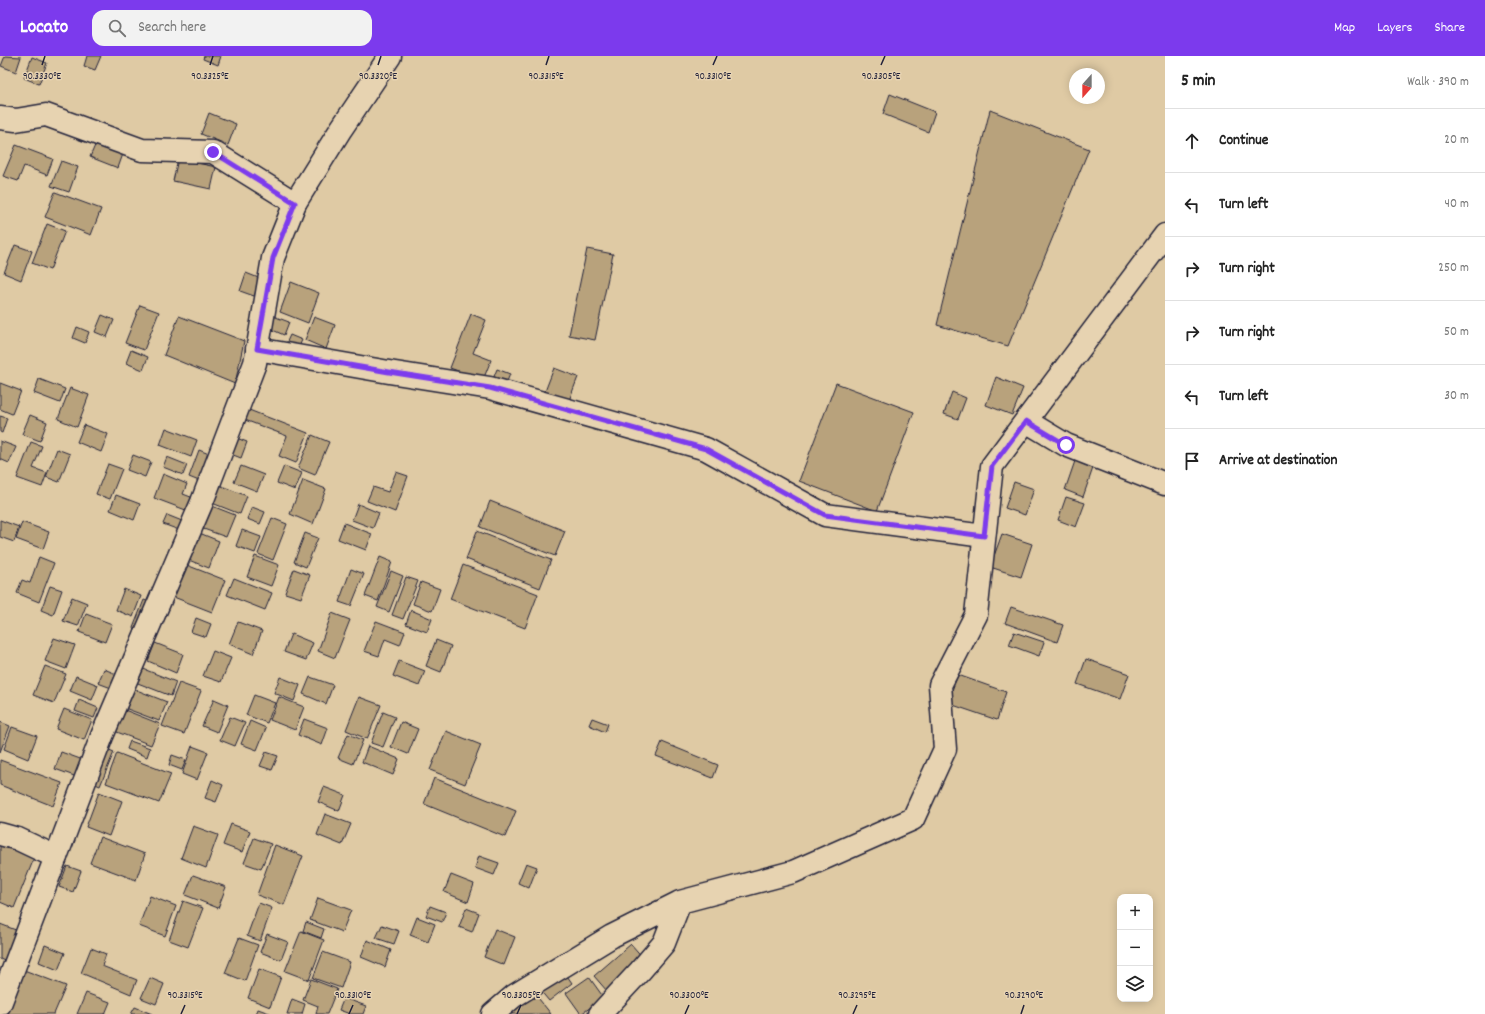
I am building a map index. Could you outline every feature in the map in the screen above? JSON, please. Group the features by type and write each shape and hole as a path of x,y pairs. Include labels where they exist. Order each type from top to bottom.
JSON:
{"street":[{"path":"0,1004 102,736 202,502 255,363 273,258 295,203 341,128 390,56"},
{"path":"0,118 16,120 46,115 142,150 213,152 295,203"},
{"path":"493,1014 514,996 612,936 680,902 793,872 913,819 945,750 940,685 976,615 992,466 1165,235"},
{"path":"257,349 490,388 706,449 825,515 984,536"},
{"path":"1026,421 1066,445 1165,484"},
{"path":"0,834 18,838 56,857"},
{"path":"600,1014 664,943 680,902"}],"building":[{"path":"5,56 21,57 16,72 1,66"},
{"path":"87,56 101,56 95,70 84,66"},
{"path":"204,56 221,56 218,65 203,59"},
{"path":"32,57 47,63 39,84 24,78"},
{"path":"890,94 935,112 928,132 883,114"},
{"path":"990,110 1089,149 1008,346 937,325"},
{"path":"209,113 236,124 228,145 201,134"},
{"path":"96,143 123,154 118,168 90,157"},
{"path":"16,145 53,159 47,175 24,166 18,181 3,176"},
{"path":"178,159 216,167 211,189 173,181"},
{"path":"61,161 78,167 69,192 51,186"},
{"path":"55,192 101,209 91,235 45,217"},
{"path":"47,224 65,231 50,270 32,263"},
{"path":"15,245 32,251 21,280 4,273"},
{"path":"587,249 613,254 595,340 569,335"},
{"path":"246,273 261,279 254,296 240,291"},
{"path":"291,282 319,293 308,323 280,312"},
{"path":"140,305 159,312 144,350 125,343"},
{"path":"471,314 486,320 473,353 491,360 483,380 450,368"},
{"path":"102,315 114,320 107,337 95,332"},
{"path":"179,316 244,341 235,384 164,355"},
{"path":"273,316 289,322 284,335 268,328"},
{"path":"314,317 335,325 326,349 305,340"},
{"path":"77,327 89,332 85,343 73,338"},
{"path":"290,335 302,340 297,351 285,346"},
{"path":"131,350 148,357 143,370 126,363"},
{"path":"554,368 578,377 568,403 544,394"},
{"path":"497,369 510,374 506,384 493,379"},
{"path":"996,377 1023,388 1012,415 986,405"},
{"path":"39,379 65,389 60,403 34,393"},
{"path":"0,383 21,391 12,414 0,409"},
{"path":"836,383 914,412 877,511 799,481"},
{"path":"70,388 89,395 77,427 58,419"},
{"path":"952,392 966,398 958,419 944,414"},
{"path":"249,410 308,433 296,463 279,456 287,436 245,420"},
{"path":"30,415 47,422 40,441 22,434"},
{"path":"0,416 7,418 2,433 0,432"},
{"path":"84,425 108,434 101,452 77,442"},
{"path":"166,428 197,440 191,457 160,445"},
{"path":"312,435 329,442 315,475 298,468"},
{"path":"234,437 247,442 241,458 228,453"},
{"path":"0,441 16,447 9,463 0,459"},
{"path":"31,442 42,446 33,468 47,473 42,487 17,478"},
{"path":"57,449 70,454 59,482 46,477"},
{"path":"199,450 214,456 204,483 189,477"},
{"path":"133,455 151,462 145,477 127,470"},
{"path":"167,457 187,465 183,475 163,467"},
{"path":"1075,461 1093,468 1083,497 1065,490"},
{"path":"108,464 122,469 110,499 96,494"},
{"path":"241,466 264,475 257,491 234,482"},
{"path":"284,466 302,473 295,490 277,483"},
{"path":"396,472 408,476 395,512 367,501 373,487 388,492"},
{"path":"163,474 187,484 183,494 196,499 191,512 154,498"},
{"path":"303,480 326,489 313,524 290,514"},
{"path":"1014,482 1034,489 1025,515 1005,508"},
{"path":"214,483 247,496 240,514 207,501"},
{"path":"116,495 140,504 134,520 110,510"},
{"path":"1066,497 1085,503 1076,527 1058,520"},
{"path":"490,501 565,531 555,556 480,527"},
{"path":"207,504 235,515 226,537 198,527"},
{"path":"358,504 379,513 373,528 352,520"},
{"path":"252,507 265,512 260,524 247,519"},
{"path":"167,515 182,521 179,530 163,524"},
{"path":"272,518 287,524 273,560 258,554"},
{"path":"0,520 19,527 14,542 0,537"},
{"path":"22,522 49,532 43,549 16,539"},
{"path":"344,523 372,534 366,550 338,539"},
{"path":"242,530 261,537 255,553 236,546"},
{"path":"477,531 551,560 540,588 466,559"},
{"path":"197,532 219,541 209,568 186,559"},
{"path":"305,533 318,538 306,567 294,562"},
{"path":"1002,534 1032,544 1021,577 990,567"},
{"path":"255,556 279,565 271,586 247,577"},
{"path":"39,557 54,563 39,602 17,593 22,580 30,583"},
{"path":"380,557 392,562 378,601 365,596"},
{"path":"184,564 225,580 212,612 171,596"},
{"path":"463,565 538,594 525,628 450,599"},
{"path":"294,569 310,575 301,598 285,593"},
{"path":"351,569 364,574 351,606 339,602"},
{"path":"391,571 403,576 389,612 377,607"},
{"path":"406,577 418,581 403,619 392,615"},
{"path":"234,578 272,593 265,610 227,595"},
{"path":"421,582 440,589 432,611 413,604"},
{"path":"50,586 62,590 53,615 41,610"},
{"path":"124,589 141,596 133,617 116,610"},
{"path":"72,597 87,603 78,626 63,621"},
{"path":"144,600 154,604 143,632 133,628"},
{"path":"1011,607 1063,625 1057,642 1005,623"},
{"path":"411,610 432,619 427,632 406,624"},
{"path":"332,613 350,620 335,658 318,651"},
{"path":"86,614 112,624 105,642 79,632"},
{"path":"196,618 211,624 206,637 191,632"},
{"path":"376,621 405,632 400,645 385,639 379,656 364,651"},
{"path":"238,622 262,631 253,654 229,644"},
{"path":"1014,632 1044,642 1039,656 1009,645"},
{"path":"291,634 313,643 306,660 284,652"},
{"path":"54,638 75,645 66,669 45,661"},
{"path":"436,640 451,646 441,672 426,666"},
{"path":"155,643 183,654 176,673 148,661"},
{"path":"213,651 231,658 221,682 203,676"},
{"path":"1086,659 1129,674 1120,699 1077,684"},
{"path":"399,661 425,671 419,686 393,676"},
{"path":"45,666 66,674 54,703 33,695"},
{"path":"136,666 176,682 171,696 130,680"},
{"path":"104,669 119,675 114,689 98,683"},
{"path":"958,675 1006,692 997,720 947,703"},
{"path":"76,676 98,685 92,700 70,691"},
{"path":"280,677 300,685 294,701 274,693"},
{"path":"310,677 333,685 326,704 303,694"},
{"path":"179,683 201,691 184,734 162,726"},
{"path":"129,687 167,702 159,721 122,707"},
{"path":"254,695 275,703 267,723 246,715"},
{"path":"279,697 304,707 295,730 270,720"},
{"path":"359,697 381,705 367,739 346,730"},
{"path":"214,699 228,705 217,732 202,726"},
{"path":"79,700 98,708 94,718 75,711"},
{"path":"117,707 160,724 151,745 109,729"},
{"path":"64,709 92,720 84,740 56,729"},
{"path":"383,712 395,717 383,747 371,743"},
{"path":"230,717 245,723 235,746 220,740"},
{"path":"592,718 608,724 605,732 589,725"},
{"path":"304,719 328,728 322,745 298,735"},
{"path":"250,721 266,728 257,750 241,744"},
{"path":"0,722 10,726 0,752"},
{"path":"401,722 418,729 408,754 391,747"},
{"path":"12,727 37,736 28,759 4,749"},
{"path":"446,731 481,745 465,784 430,770"},
{"path":"348,734 363,740 353,764 338,758"},
{"path":"130,741 150,748 147,757 127,749"},
{"path":"662,742 718,765 713,778 656,756"},
{"path":"100,746 114,752 100,786 86,780"},
{"path":"192,746 208,752 197,780 182,774"},
{"path":"368,746 399,759 393,775 362,762"},
{"path":"61,752 83,760 77,777 55,769"},
{"path":"266,752 278,756 272,770 260,766"},
{"path":"117,753 171,774 159,803 106,783"},
{"path":"172,755 186,760 182,770 169,765"},
{"path":"0,760 62,783 53,806 0,785"},
{"path":"434,778 516,811 505,837 424,804"},
{"path":"212,780 223,785 216,802 205,798"},
{"path":"324,787 345,795 339,811 318,802"},
{"path":"99,792 122,801 109,836 86,827"},
{"path":"325,814 351,824 342,845 317,835"},
{"path":"231,824 250,831 242,852 223,845"},
{"path":"193,826 218,835 206,868 181,858"},
{"path":"100,837 145,854 136,880 90,863"},
{"path":"254,838 271,844 261,869 244,863"},
{"path":"0,842 35,856 14,908 0,902"},
{"path":"275,845 303,856 284,905 257,895"},
{"path":"479,856 499,863 494,875 475,868"},
{"path":"526,863 537,867 529,888 518,883"},
{"path":"67,866 81,871 73,892 59,887"},
{"path":"193,875 226,887 218,908 185,895"},
{"path":"451,875 474,884 468,902 444,892"},
{"path":"150,896 176,906 165,936 139,926"},
{"path":"318,898 351,910 342,932 310,920"},
{"path":"183,901 203,908 188,947 169,940"},
{"path":"259,903 272,908 260,941 247,936"},
{"path":"430,906 446,912 442,922 426,916"},
{"path":"466,908 479,913 472,932 459,927"},
{"path":"417,917 435,924 428,942 410,935"},
{"path":"306,922 324,929 321,938 303,931"},
{"path":"0,924 21,932 9,963 0,959"},
{"path":"382,925 399,931 394,944 376,938"},
{"path":"495,929 515,937 504,965 484,957"},
{"path":"301,931 324,940 309,980 285,971"},
{"path":"267,934 288,942 281,960 260,952"},
{"path":"239,938 258,945 245,981 225,973"},
{"path":"367,940 391,950 385,967 361,957"},
{"path":"631,944 644,959 607,991 594,976"},
{"path":"45,945 65,953 58,970 39,962"},
{"path":"91,948 106,954 102,966 137,980 131,994 81,973"},
{"path":"323,952 350,962 341,988 313,978"},
{"path":"259,969 281,977 270,1007 248,998"},
{"path":"24,970 66,986 54,1014 6,1014"},
{"path":"563,970 572,983 549,1001 539,989"},
{"path":"589,977 604,998 581,1014 566,993"},
{"path":"150,978 164,984 156,1004 141,998"},
{"path":"311,979 337,989 327,1014 316,1014 318,1006 303,1000"},
{"path":"86,993 110,1002 105,1014 77,1014"},
{"path":"535,994 551,1014 509,1014"},
{"path":"344,998 366,1006 363,1014 350,1014 339,1010"},
{"path":"292,999 305,1004 302,1014 287,1014"},
{"path":"135,1007 152,1014 131,1014"},
{"path":"258,1009 272,1014 256,1014"}],"route":[{"path":"213,152 295,203 273,258 257,349 490,388 706,449 825,515 984,536 992,466 1026,421 1066,445"}]}
